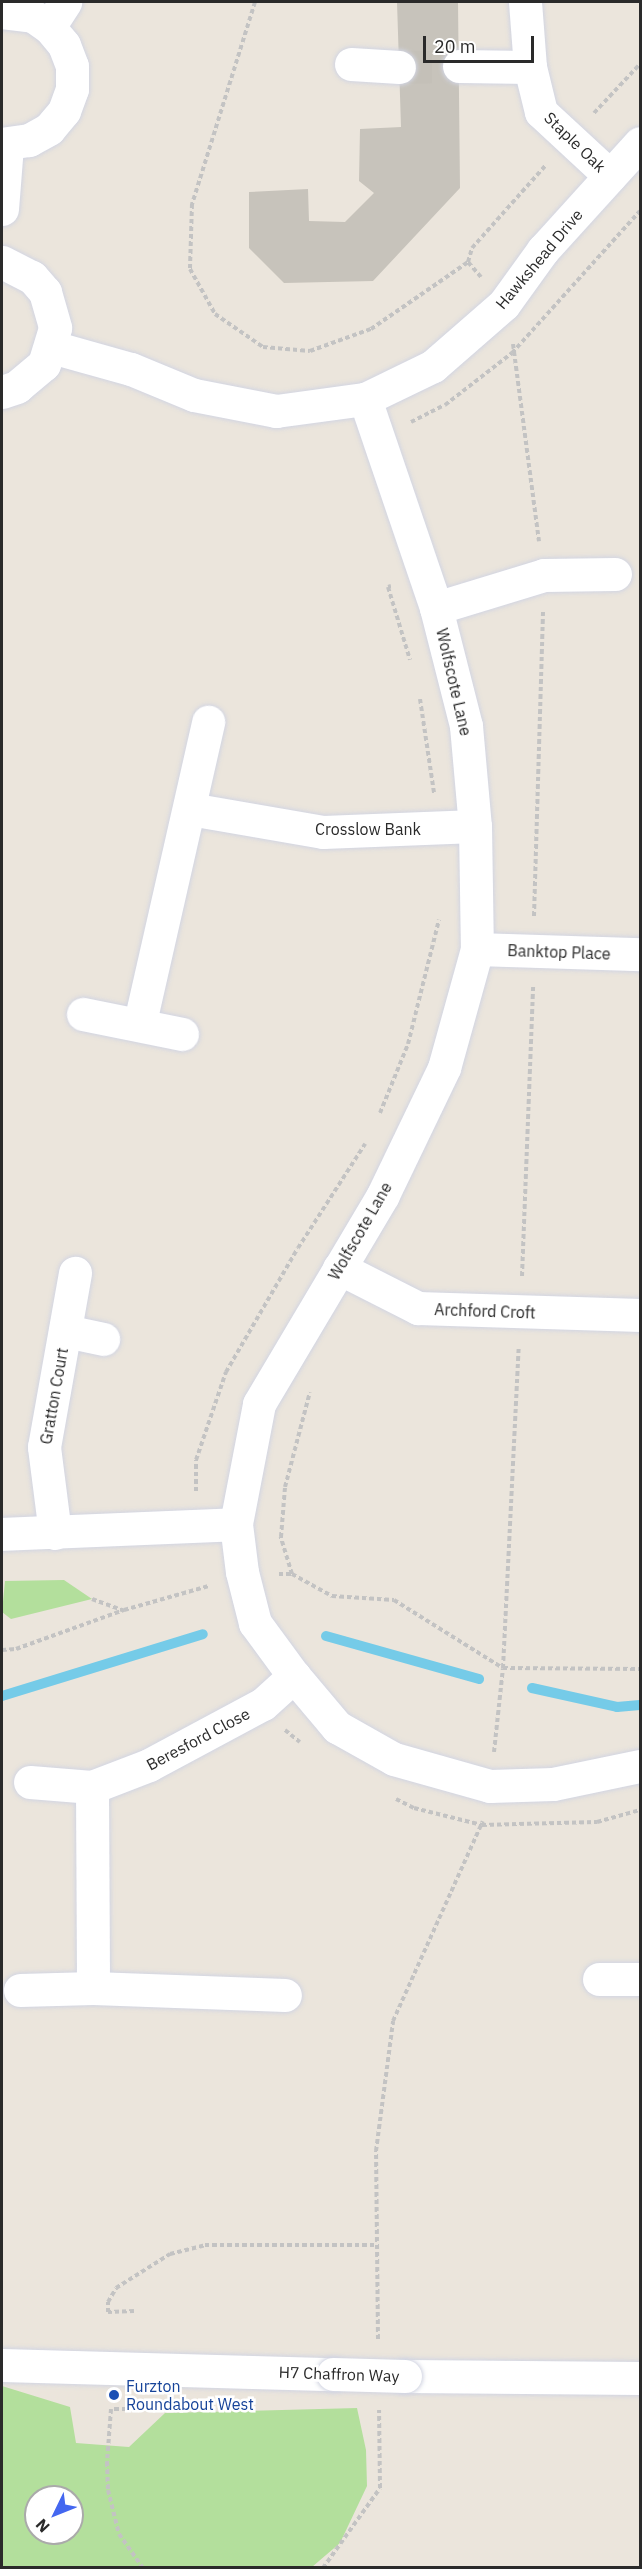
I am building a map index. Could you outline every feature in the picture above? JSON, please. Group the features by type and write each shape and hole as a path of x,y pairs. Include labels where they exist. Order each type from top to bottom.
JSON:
{"street":[{"name":"Staple Oak","path":"525,2 530,67 541,112 610,176"},
{"path":"2,12 33,16 57,14 64,45 72,66 72,89 64,111 49,129 30,140 4,144 2,210"},
{"path":"351,64 399,67"},
{"path":"459,66 530,67"},
{"name":"Hawkshead Drive","path":"52,347 131,369 194,395 276,411 365,399 433,366 504,303 543,249 640,143"},
{"path":"2,262 32,277 45,292 53,309 52,347 32,377 2,392"},
{"name":"Wolfscote Lane","path":"365,399 436,608 466,726 475,826 477,948 444,1068 382,1196 259,1404 236,1524 242,1572 255,1623 294,1676 337,1727 394,1759 490,1786 553,1784 640,1766"},
{"path":"436,608 544,575 615,573"},
{"path":"140,1022 208,722"},
{"name":"Crosslow Bank","path":"190,809 323,832 475,826"},
{"name":"Banktop Place","path":"477,948 534,952 640,954"},
{"path":"83,1014 140,1022 182,1034"},
{"name":"Archford Croft","path":"339,1268 418,1308 640,1315"},
{"name":"Gratton Court","path":"55,1533 44,1447 75,1273"},
{"name":"Gratton Court","path":"66,1331 103,1339"},
{"path":"2,1534 236,1524"},
{"name":"Beresford Close","path":"30,1782 92,1787 149,1765 263,1704 294,1676"},
{"path":"92,1787 93,1988"},
{"path":"599,1979 640,1979"},
{"path":"20,1990 93,1988 285,1995"},
{"name":"H7 Chaffron Way","path":"2,2365 405,2376 640,2378"}],"path":[{"path":"255,2 192,204 190,269 215,314 263,347 310,351 371,328 468,262"},
{"path":"378,2350 376,2151 393,2020 482,1825 490,1786 503,1668 534,952 544,575"},
{"path":"292,1574 281,1537 285,1487 311,1389"},
{"path":"2,1650 16,1649 124,1610 210,1586 242,1572 292,1574 332,1596 394,1600 503,1668 640,1669"},
{"path":"92,1599 124,1610"},
{"path":"134,2311 108,2312 116,2288 170,2254 205,2245 377,2245"},
{"path":"323,2568 380,2488 379,2407"},
{"path":"141,2409 111,2409 107,2462 108,2490 119,2534 143,2568"}],"green space":[{"path":"64,1580 92,1599 11,1619 2,1612 5,1581"},
{"path":"2,2386 70,2407 76,2443 129,2447 165,2413 357,2408 366,2450 367,2486 340,2543 312,2567 2,2567"}],"building":[{"path":"397,2 458,2 460,188 373,281 284,283 249,248 249,192 308,189 309,221 345,222 374,193 359,181 360,129 401,127"}],"waterway":[{"path":"2,1696 203,1634"},
{"path":"326,1636 479,1679"},
{"path":"532,1688 617,1707 640,1705"}],"tunnel":[{"path":"399,67 459,66"}],"place":[{"name":"Furzton Roundabout West","path":"114,2395"}]}
